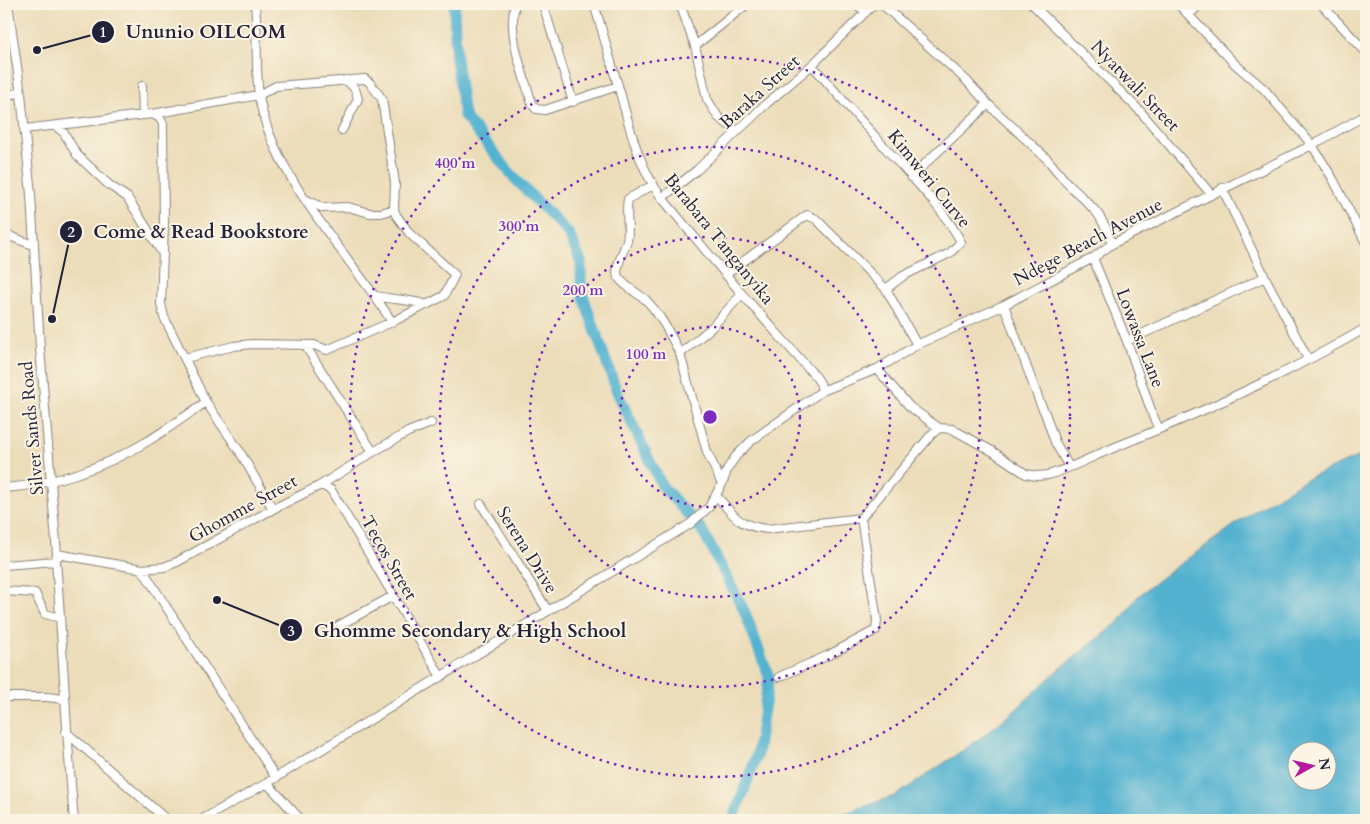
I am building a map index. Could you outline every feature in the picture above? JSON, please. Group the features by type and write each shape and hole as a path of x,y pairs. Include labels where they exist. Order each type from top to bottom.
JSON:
{"street":[{"name":"Silver Sands Road","path":"8,4 7,16 24,129 57,558 66,732 74,820"},
{"path":"255,4 259,95 270,136 288,172 376,296 392,322"},
{"path":"515,4 512,16 513,32 532,104 540,110 573,102 618,86"},
{"path":"543,4 573,102"},
{"name":"Barabara Tanganyika","path":"594,4 641,161 653,185 742,294 816,378 822,391"},
{"path":"680,4 695,46 707,99 718,117 737,131"},
{"path":"695,46 747,4"},
{"path":"856,4 866,12"},
{"name":"Baraka Street","path":"662,198 697,170 874,4"},
{"path":"882,4 966,80 988,104 1047,159 1067,183 1086,201 1106,228 1112,244"},
{"name":"Nyatwali Street","path":"1032,4 1140,110 1211,194"},
{"path":"1178,4 1236,65 1264,89 1312,145 1333,179 1366,243"},
{"path":"1189,15 1200,4"},
{"path":"1321,4 1366,52"},
{"name":"Kimweri Curve","path":"812,64 912,177 953,227 961,242 950,253 903,276 886,289"},
{"path":"24,129 148,114 259,95 276,86 346,80 365,79 382,99 395,183 394,209 396,215 410,234 454,275 444,296 392,322 327,350 323,350 320,346 306,345 234,346 185,358"},
{"path":"342,130 358,99 356,89 346,80"},
{"path":"142,86 148,114"},
{"path":"4,95 20,93"},
{"path":"912,177 988,104"},
{"path":"148,114 160,118 163,124 164,254 162,311 167,325 206,402 240,452 272,509"},
{"name":"Ndege Beach Avenue","path":"202,820 276,778 690,524 709,507 736,456 751,441 822,391 877,369 917,345 1004,305 1094,258 1112,244 1312,145 1366,115"},
{"path":"56,126 64,133 77,155 109,185 126,197 164,254"},
{"path":"653,185 628,199 626,208 627,240 616,270 618,278 646,300 660,316 680,354 707,452 722,484"},
{"path":"1222,188 1264,277 1308,359"},
{"path":"306,199 323,208 348,207 370,213 381,213 394,209"},
{"path":"726,274 807,215 816,219 886,289 917,345"},
{"path":"4,234 33,245"},
{"name":"Lowassa Lane","path":"1094,258 1127,340 1159,429"},
{"path":"1127,340 1264,277"},
{"path":"680,354 711,328 742,294"},
{"path":"376,296 392,300 420,302 427,305"},
{"path":"1004,305 1040,403 1046,413 1052,436 1069,467"},
{"path":"877,369 910,407 939,428 952,429 1026,474 1037,476 1048,475 1069,467 1241,393 1280,375 1366,328"},
{"path":"306,345 373,452"},
{"path":"4,488 51,482 115,459 149,440 206,402"},
{"name":"Ghomme Street","path":"4,565 57,558 156,569 177,562 272,509 322,485 373,452 430,422"},
{"path":"716,495 737,519 746,526 753,528 767,529 861,518 939,428"},
{"name":"Tecos Street","path":"322,485 330,490 346,515 441,677"},
{"name":"Serena Drive","path":"481,504 548,611"},
{"path":"779,677 829,655 876,630 877,620 861,518"},
{"path":"142,568 276,778"},
{"path":"4,591 34,593 45,614 61,618"},
{"path":"338,626 393,596"},
{"path":"4,697 64,699"},
{"path":"66,732 167,820"},
{"path":"267,783 301,820"}],"water":[{"path":"1366,453 1366,820 829,820 897,795 975,742 1010,715 1056,672 1120,621 1138,596 1257,509 1305,480"}],"waterway":[{"path":"456,4 454,8 456,59 464,116 516,180 569,234 581,262 581,290 617,392 662,486 702,530 744,610 769,677 757,754 733,820"}],"place":[{"name":"Ununio OILCOM","path":"37,50"},
{"name":"Come & Read Bookstore","path":"52,319"},
{"name":"Ghomme Secondary & High School","path":"217,600"}]}
